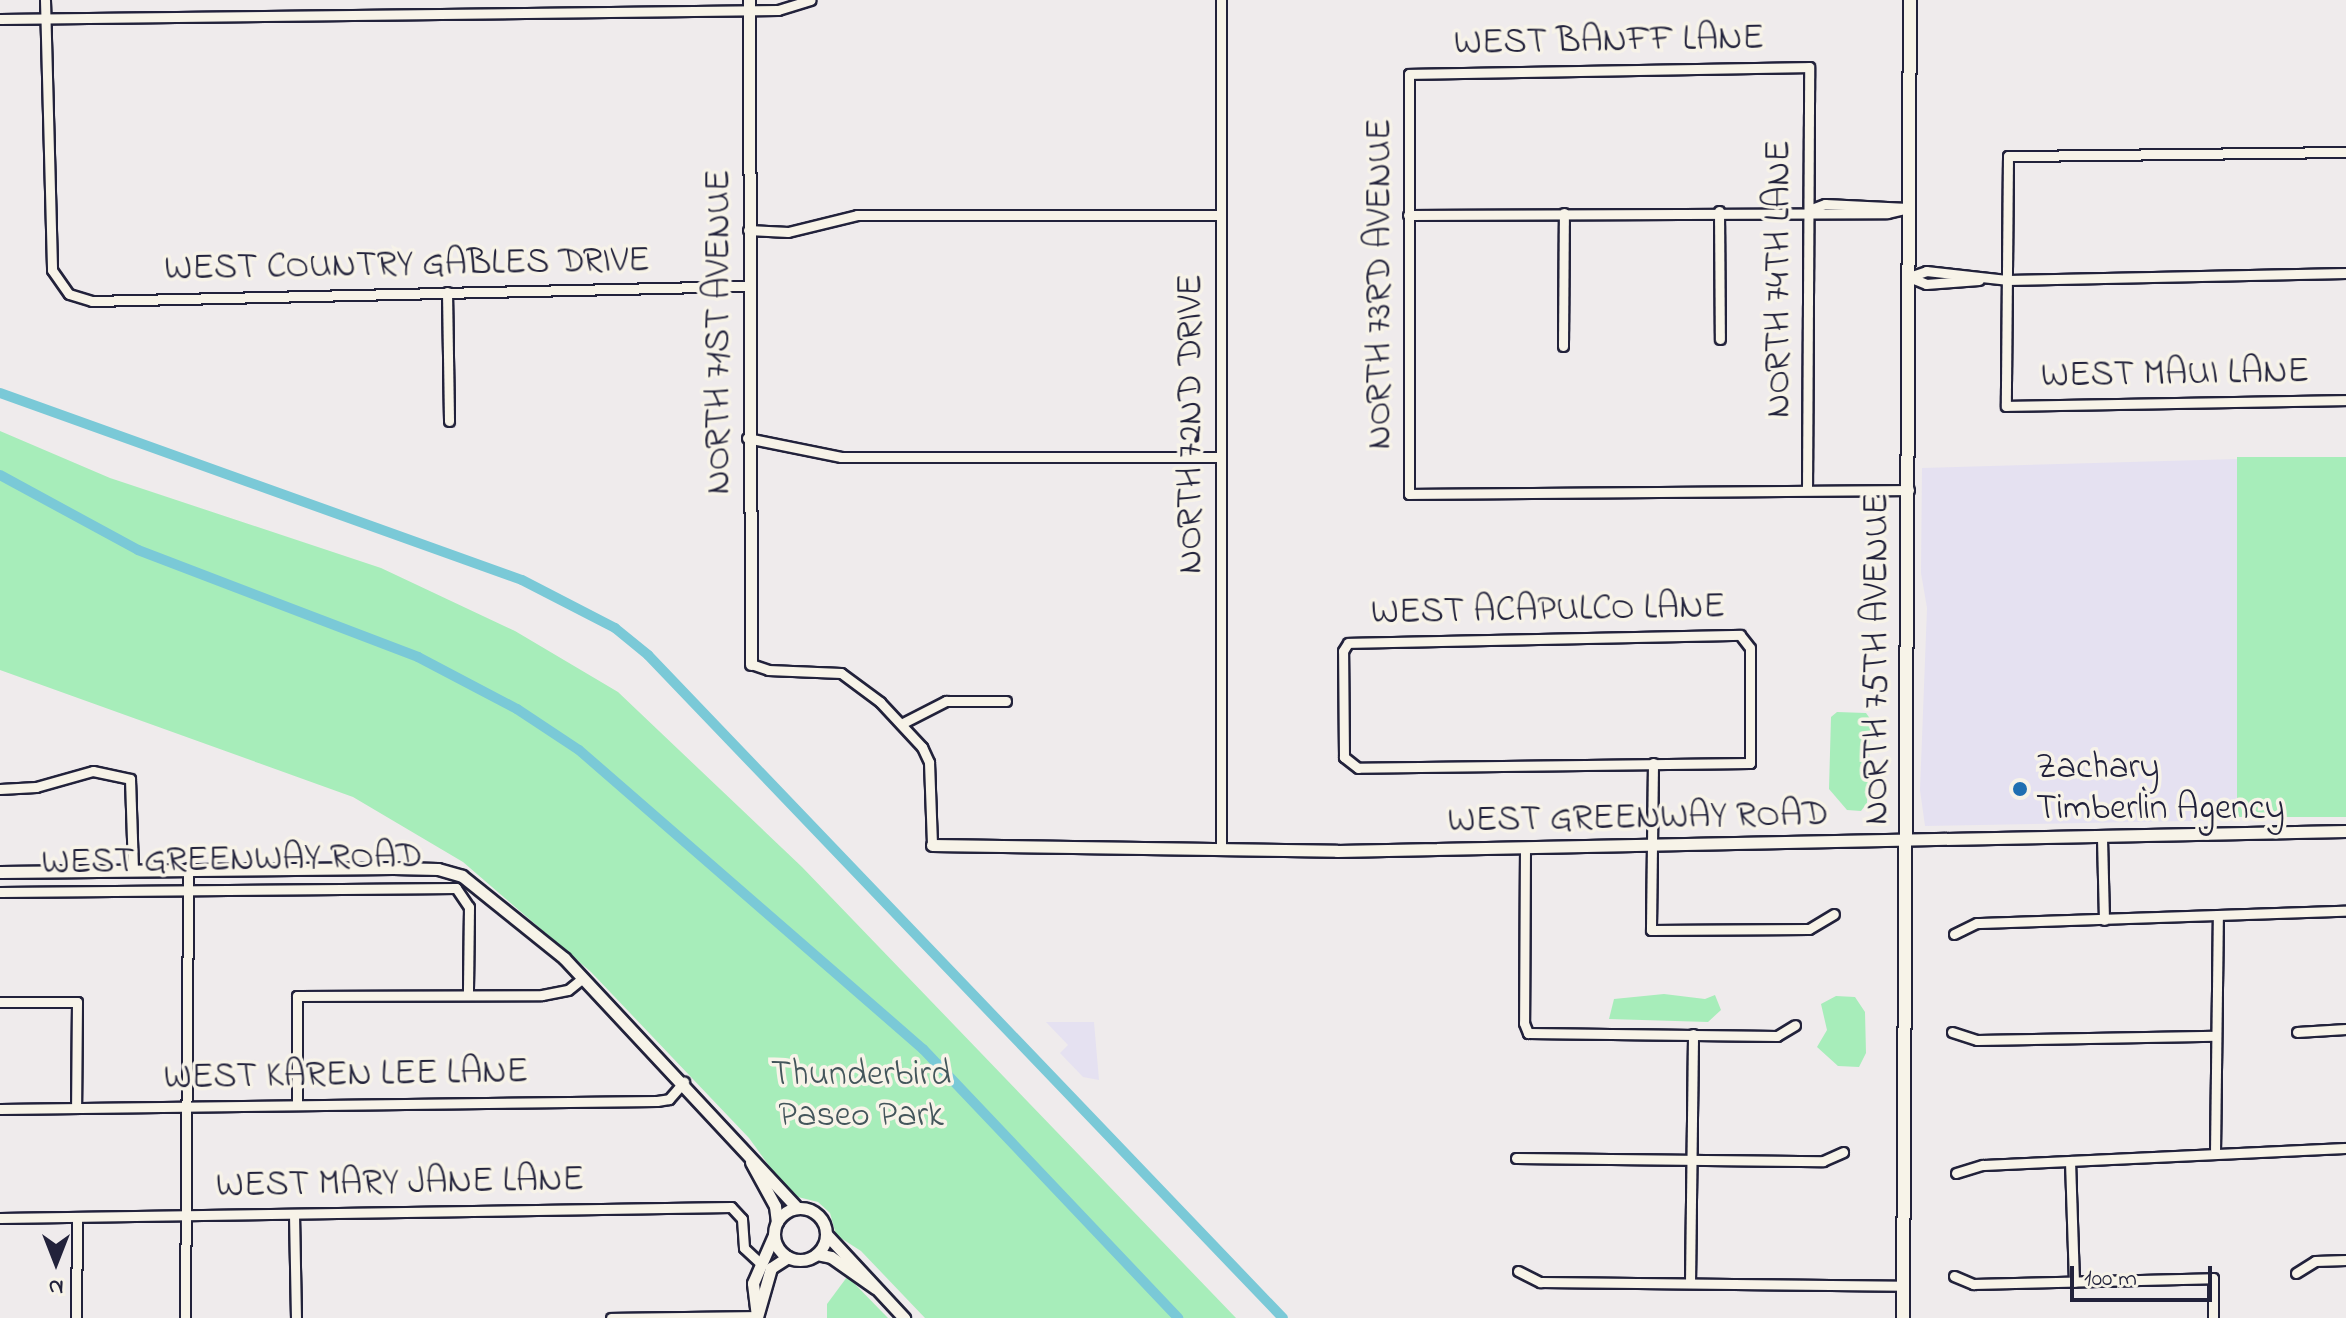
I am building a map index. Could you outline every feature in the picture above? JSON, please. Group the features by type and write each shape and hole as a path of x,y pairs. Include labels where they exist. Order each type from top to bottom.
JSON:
{"main road":[{"name":"NORTH 75TH AVENUE","path":"1903,1318 1910,0"}],"street":[{"path":"45,0 45,19"},
{"path":"0,19 749,6 778,10 811,0"},
{"name":"NORTH 72ND DRIVE","path":"1221,0 1221,847"},
{"name":"NORTH 71ST AVENUE","path":"749,6 747,438 751,664"},
{"name":"WEST COUNTRY GABLES DRIVE","path":"45,19 52,270 69,294 92,301 747,286"},
{"name":"WEST BANFF LANE","path":"1409,74 1809,67"},
{"name":"NORTH 74TH LANE","path":"1807,490 1809,67"},
{"name":"NORTH 73RD AVENUE","path":"1409,74 1409,494 1807,490"},
{"path":"2007,280 2008,156 2346,152"},
{"path":"1408,215 1809,210 1887,213 1909,208"},
{"path":"1719,211 1720,339"},
{"path":"1563,346 1564,213"},
{"path":"748,230 788,232 857,215 1221,215"},
{"path":"1909,277 1926,284 1966,285 1979,280 2346,273"},
{"name":"WEST MAUI LANE","path":"2007,280 2006,406 2346,400"},
{"path":"447,292 449,421"},
{"path":"747,438 841,457 1220,457"},
{"path":"1807,490 1909,490"},
{"name":"WEST ACAPULCO LANE","path":"1748,639 1750,763 1653,763 1349,765 1344,757 1343,651 1348,643 1748,639"},
{"path":"751,664 768,670 841,673 901,724 929,762 932,845"},
{"path":"901,724 946,701 1006,701"},
{"path":"1653,763 1651,930 1809,929 1834,914"},
{"path":"0,789 23,789 93,771 130,779 133,869"},
{"name":"WEST GREENWAY ROAD","path":"932,845 1337,851 2346,831"},
{"path":"2102,838 2104,920"},
{"path":"1525,848 1524,1023 1528,1033 1777,1036 1795,1025"},
{"path":"185,1318 188,868"},
{"name":"WEST GREENWAY ROAD","path":"0,872 423,868 462,876 538,933 583,978"},
{"name":"WEST GREENWAY ROAD","path":"0,892 448,887 463,893 469,907 468,994"},
{"path":"1954,934 1977,923 2346,911"},
{"path":"2215,1153 2218,915"},
{"path":"297,1105 297,996 559,993 583,978 684,1082 797,1208 821,1218 826,1234 867,1273 876,1289"},
{"path":"0,1002 77,1002 76,1107"},
{"path":"2297,1032 2346,1029"},
{"path":"1952,1032 1977,1040 2216,1036"},
{"path":"1690,1283 1693,1034"},
{"name":"WEST KAREN LEE LANE","path":"0,1109 657,1101 669,1099 684,1082"},
{"path":"1956,1173 1983,1165 2346,1148"},
{"path":"1516,1158 1823,1161 1843,1152"},
{"path":"748,1154 775,1206 776,1228 788,1257"},
{"path":"2070,1161 2074,1282"},
{"name":"WEST MARY JANE LANE","path":"0,1218 731,1207 742,1219 744,1248 760,1263"},
{"path":"757,1317 751,1300 760,1263 776,1228 797,1208"},
{"path":"294,1214 296,1318"},
{"path":"76,1318 77,1217"},
{"path":"817,1254 826,1234"},
{"path":"757,1317 771,1268 788,1257 803,1260 817,1254 831,1257 876,1289 904,1318"},
{"path":"2296,1273 2315,1261 2346,1260"},
{"path":"1518,1271 1540,1282 1903,1286"},
{"path":"1954,1276 1973,1284 2213,1278 2213,1318"},
{"path":"611,1318 757,1317"}],"shaded area":[{"path":"2237,459 2238,820 1925,826 1920,790 1927,608 1921,573 1922,468"},
{"path":"1046,1022 1094,1022 1099,1080 1083,1077 1060,1053 1068,1045"}],"green space":[{"name":"Thunderbird Paseo Park","path":"0,431 110,478 381,568 515,631 618,692 802,867 1236,1318 925,1318 861,1251 836,1235 830,1213 818,1202 790,1195 749,1138 591,972 463,862 353,797 0,670"},
{"path":"2237,457 2346,457 2346,817 2237,817"},
{"path":"1837,712 1866,713 1871,720 1867,803 1861,811 1847,810 1829,789 1831,717"},
{"path":"1664,994 1705,999 1715,995 1721,1010 1708,1022 1609,1019 1614,999"},
{"path":"1836,996 1855,997 1865,1012 1866,1053 1859,1067 1838,1066 1817,1047 1827,1030 1821,1004"},
{"path":"847,1277 888,1318 827,1318 827,1304"}],"waterway":[{"path":"0,393 522,580 615,628 648,655 1283,1318"},
{"path":"0,475 138,550 418,657 517,709 579,750 923,1049 1178,1318"}],"place":[{"name":"Zachary Timberlin Agency","path":"2020,789"}]}
